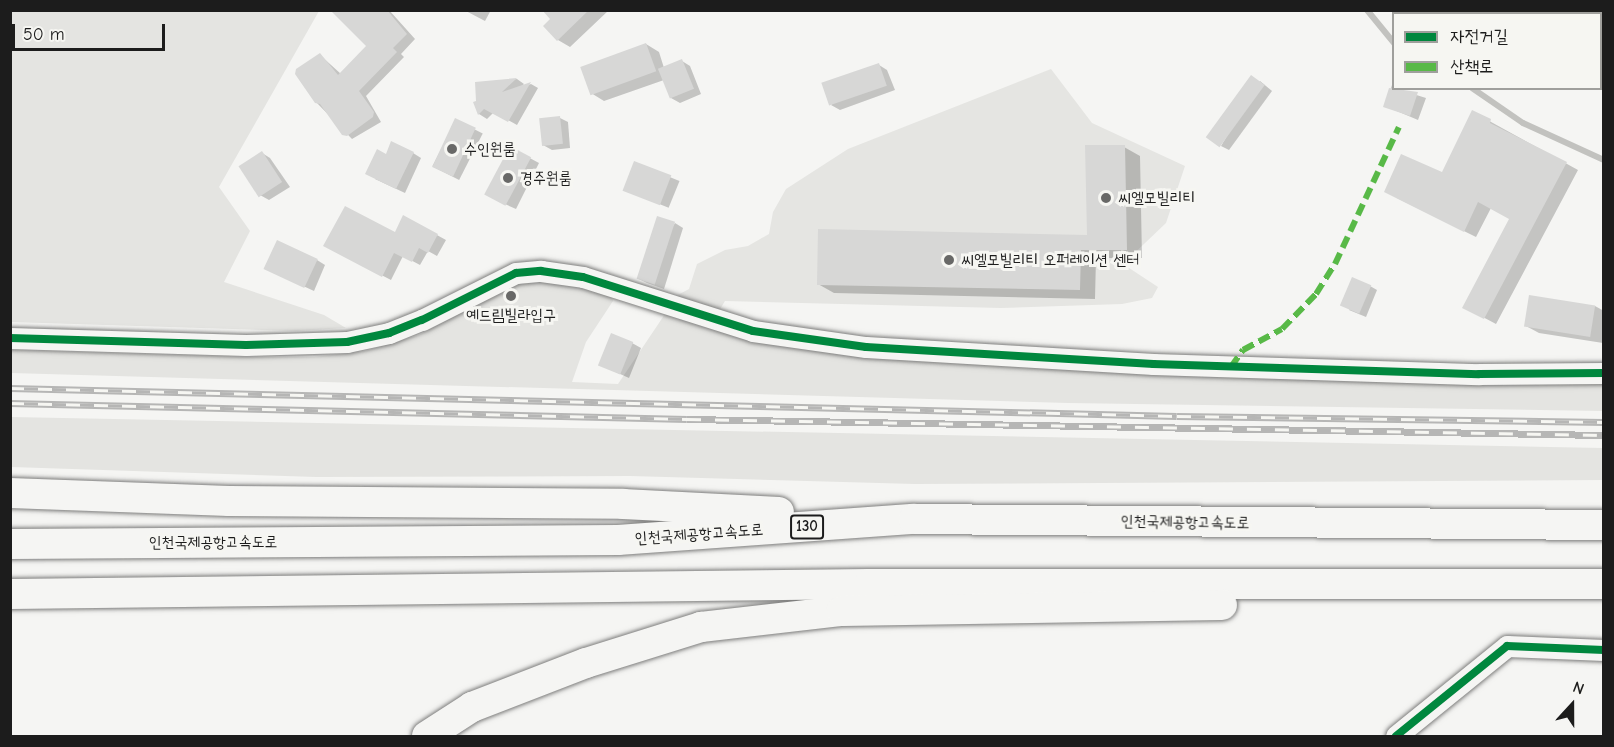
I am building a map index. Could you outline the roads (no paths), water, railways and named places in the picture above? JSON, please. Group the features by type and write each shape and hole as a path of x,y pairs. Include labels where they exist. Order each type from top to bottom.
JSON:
{"highway":[{"path":"10,493 252,502 622,504 914,519"},
{"name":"인천국제공항고속도로","path":"10,544 618,540 914,519 1604,525"},
{"path":"10,594 869,584 1541,586 1604,584"},
{"path":"427,736 472,707 586,663 701,627 842,611 1285,604 1541,586"}],"street":[{"path":"10,338 246,345 347,342 389,333 422,320 516,273 541,271 583,277 753,331 866,347 1175,365 1604,373"},
{"path":"1396,736 1506,646 1604,650"}],"waterway":[{"path":"1367,10 1392,41"},
{"path":"1475,90 1523,123 1604,160"}],"railway":[{"path":"10,388 1177,416 1604,422"},
{"path":"10,403 687,419 1604,435"}],"place":[{"name":"수인원룸","path":"452,149"},
{"name":"경주원룸","path":"508,178"},
{"name":"씨엘모빌리티","path":"1106,198"},
{"name":"씨엘모빌리티 오퍼레이션 센터","path":"949,260"},
{"name":"예드림빌라입구","path":"511,296"}]}
